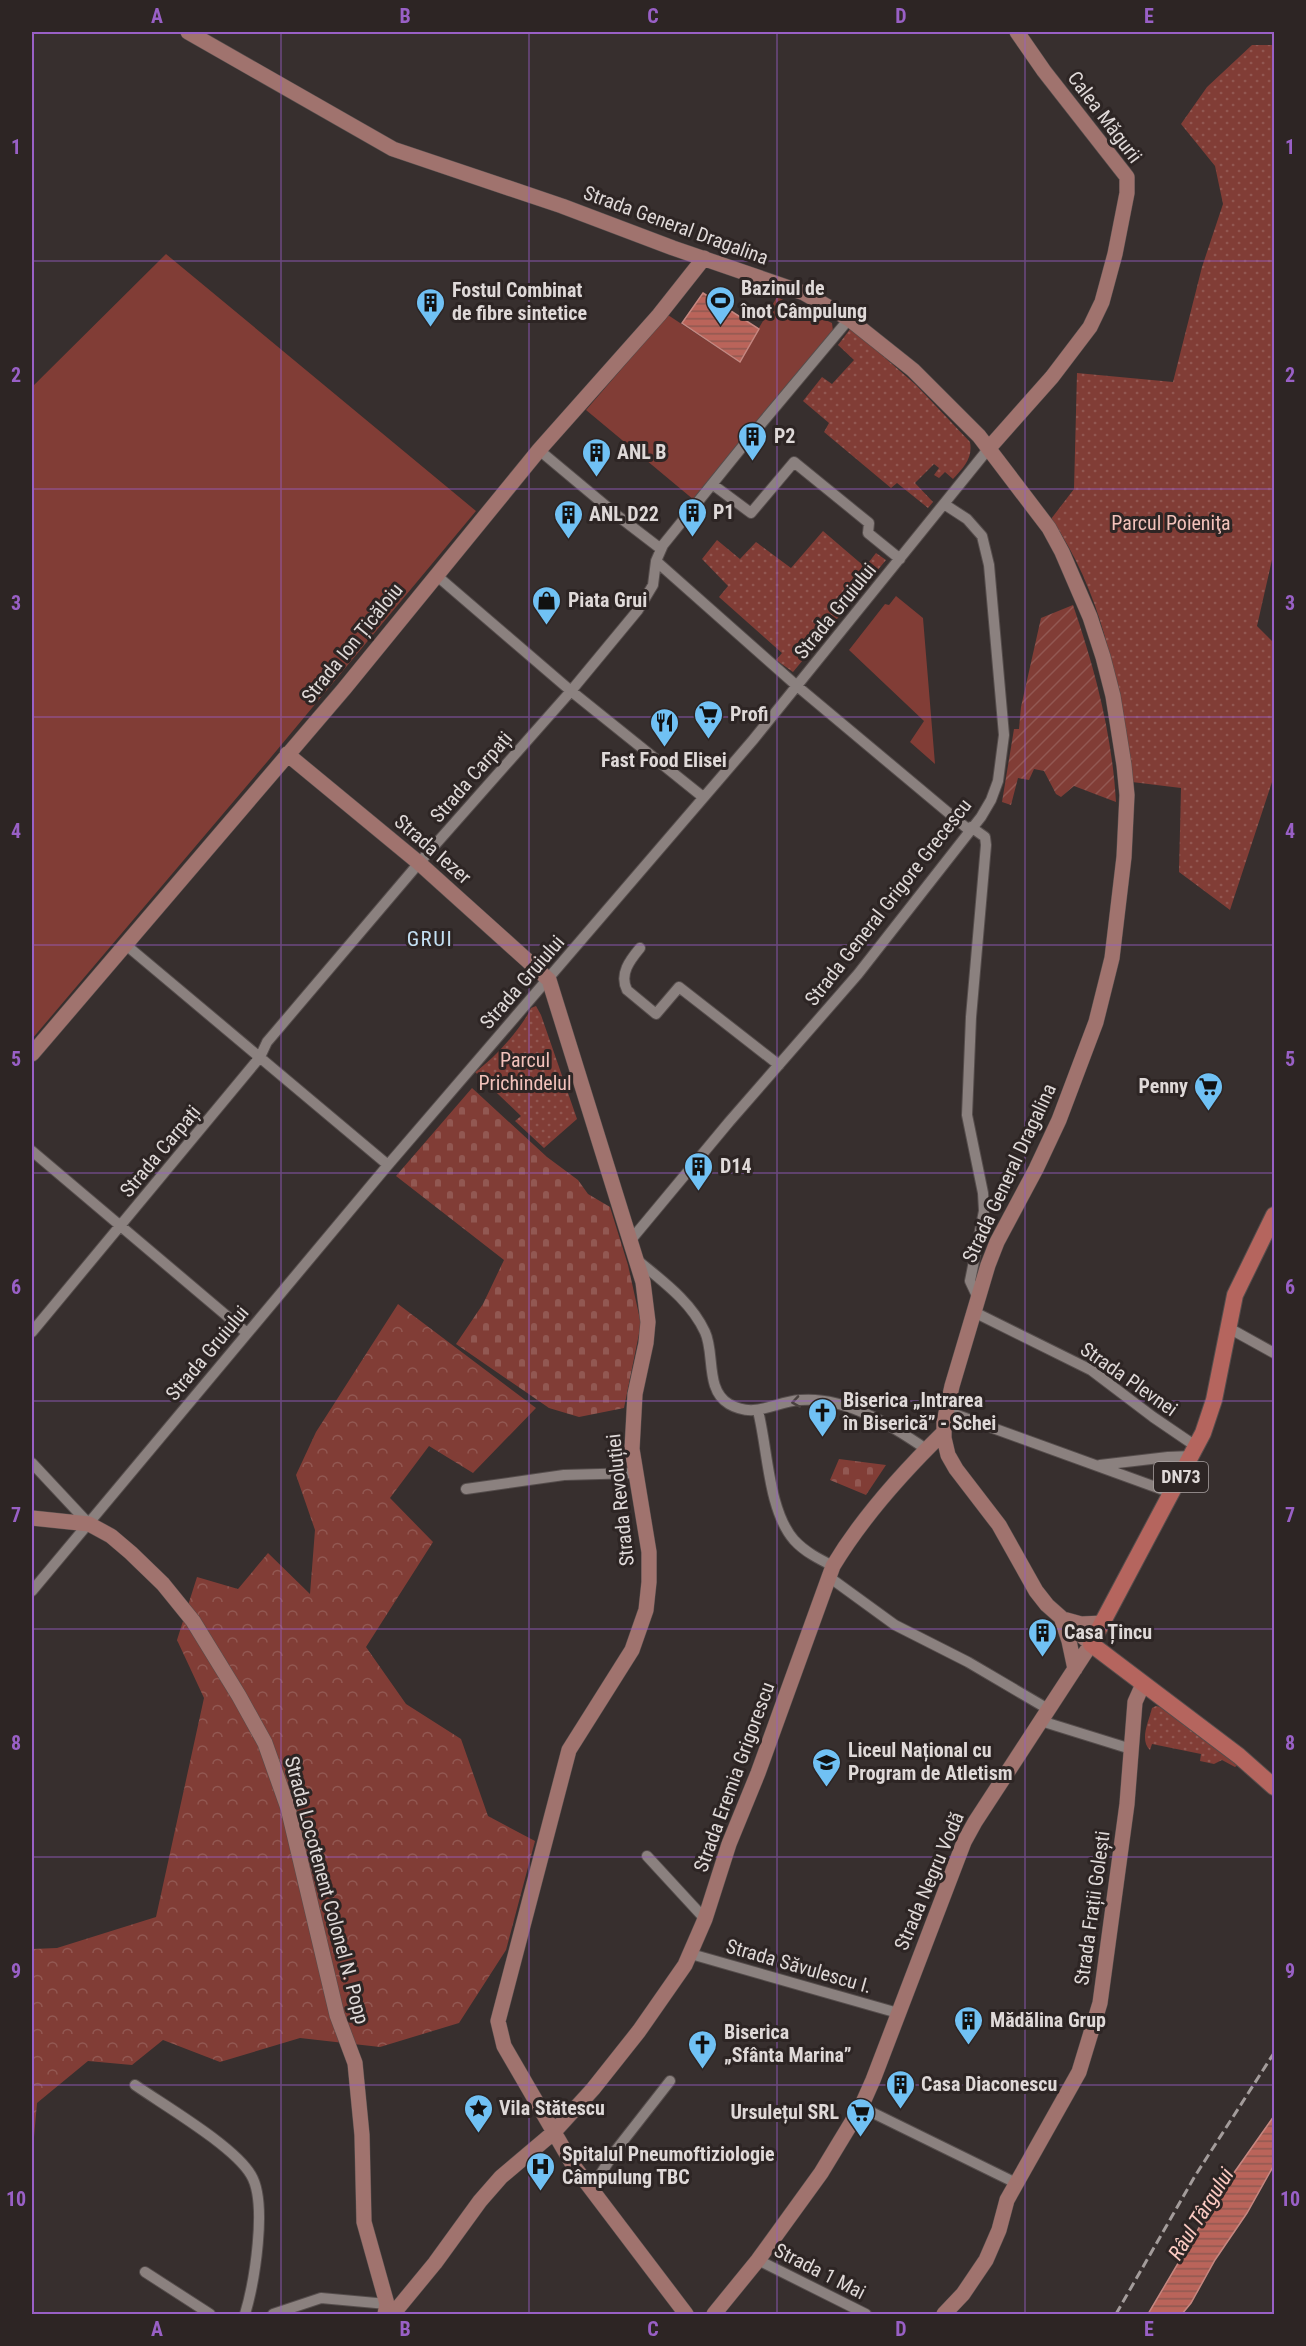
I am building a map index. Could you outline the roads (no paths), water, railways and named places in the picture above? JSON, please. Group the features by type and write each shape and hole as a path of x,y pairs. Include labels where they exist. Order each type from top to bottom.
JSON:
{"main road":[{"name":"Strada General Dragalina","path":"188,32 393,149 804,293 849,319 913,369 989,448 1049,528 1074,576 1103,657 1113,696 1125,765 1127,795 1124,857 1118,909 1112,958 1103,999 1051,1140 997,1242 976,1305 946,1411 944,1432 948,1455 956,1469 993,1516 1036,1591 1061,1618 1091,1644"},
{"name":"Calea Măgurii","path":"989,448 1052,377 1090,327 1108,282 1127,193 1127,177 1044,71 1017,32"},
{"name":"Strada Ion Țicăloiu","path":"32,1054 344,689 539,450 659,315 704,258"},
{"name":"Strada Iezer","path":"287,754 419,863 549,980"},
{"name":"Strada Revoluției","path":"549,980 643,1282 648,1322 632,1417 632,1449 650,1552 646,1610 632,1650 569,1750 498,2021 504,2046 573,2165 686,2314"},
{"name":"DN73","path":"1227,1327 1240,1281 1275,1215"},
{"name":"Strada Negru Vodă","path":"714,2314 758,2260 835,2152 861,2108 964,1842 1091,1644 1194,1452 1214,1400 1227,1327"},
{"name":"Strada Eremia Grigorescu","path":"388,2311 435,2264 480,2201 501,2177 554,2133 593,2089 639,2031 691,1954 705,1919 729,1844 758,1773 831,1572 843,1549 898,1476 944,1432"},
{"name":"Strada Locotenent Colonel N. Popp","path":"32,1518 89,1524 111,1536 131,1553 162,1584 193,1621 265,1743 288,1808 337,2015 355,2062 362,2135 364,2222 388,2311"},
{"path":"1061,1618 1081,1624 1105,1620 1110,1647 1118,1666"},
{"path":"1061,1618 1075,1669"},
{"path":"1091,1644 1239,1756 1272,1790"},
{"name":"Strada Frații Golești","path":"944,2314 963,2294 987,2260 999,2230 1007,2200 1073,2085 1093,2031 1100,2003 1127,1804 1135,1702 1143,1684"}],"street":[{"name":"Strada Carpați","path":"32,1332 260,1057 267,1042 419,863 571,691 638,610 653,585 656,561 662,549 712,484 849,319"},
{"name":"Strada Gruiului","path":"32,1591 388,1165 549,980 797,686 989,448"},
{"path":"539,450 618,516 662,549"},
{"path":"712,484 751,513 794,462 869,523 868,533 900,559"},
{"name":"Strada General Grigore Grecescu","path":"630,1241 858,974 981,817 991,800 998,781 1004,735 989,565 982,536 967,519 944,504"},
{"path":"656,561 797,686 970,829 985,837 967,1115 983,1193 984,1211 970,1281 976,1305"},
{"path":"436,574 571,691 703,797"},
{"path":"126,945 388,1165"},
{"path":"640,948 626,965 624,984 627,990 656,1014 679,987 779,1065"},
{"path":"32,1151 247,1333"},
{"path":"636,1259 681,1298 695,1314 706,1333 717,1391 728,1403 758,1411 799,1400 830,1402 868,1415 926,1449"},
{"name":"Strada Plevnei","path":"976,1305 1091,1370 1154,1417 1194,1452"},
{"path":"1227,1327 1275,1353"},
{"path":"758,1411 765,1438 776,1509 784,1526 805,1550 896,1625 968,1662 1045,1715 1131,1749"},
{"path":"946,1411 1172,1493"},
{"path":"1096,1465 1194,1452"},
{"path":"32,1463 89,1524"},
{"path":"466,1489 564,1475 636,1473"},
{"path":"646,1856 705,1919"},
{"name":"Strada Săvulescu I.","path":"691,1954 898,2013"},
{"path":"591,2189 616,2150 670,2081"},
{"path":"135,2085 224,2147 240,2160 252,2176 258,2192 259,2217 252,2282 245,2314"},
{"path":"861,2108 1016,2183"},
{"name":"Strada 1 Mai","path":"758,2260 866,2314"},
{"path":"145,2272 202,2313"},
{"path":"273,2314 321,2298 388,2311"}],"railway":[{"path":"1116,2314 1195,2176 1274,2053"}],"place":[{"name":"Bazinul de înot Câmpulung","path":"720,326"},
{"name":"Fostul Combinat de fibre sintetice","path":"431,328"},
{"name":"P2","path":"753,462"},
{"name":"ANL B","path":"596,478"},
{"name":"P1","path":"692,538"},
{"name":"ANL D22","path":"568,540"},
{"name":"Piata Grui","path":"547,626"},
{"name":"Profi","path":"709,740"},
{"name":"Fast Food Elisei","path":"664,748"},
{"name":"Penny","path":"1209,1112"},
{"name":"D14","path":"699,1192"},
{"name":"Biserica „Intrarea în Biserică” - Schei","path":"822,1438"},
{"name":"Casa Țincu","path":"1043,1658"},
{"name":"Liceul Național cu Program de Atletism","path":"827,1788"},
{"name":"Mădălina Grup","path":"969,2046"},
{"name":"Biserica „Sfânta Marina”","path":"703,2070"},
{"name":"Casa Diaconescu","path":"900,2110"},
{"name":"Vila Stătescu","path":"478,2134"},
{"name":"Ursulețul SRL","path":"860,2138"},
{"name":"Spitalul Pneumoftiziologie Câmpulung TBC","path":"541,2192"}],"district":[{"name":"GRUI","path":"430,939"}],"park label":[{"name":"Parcul Poieniţa","path":"1171,523"},
{"name":"Parcul Prichindelul","path":"525,1072"}],"water label":[{"name":"Râul Târgului","path":"1201,2214"}]}
